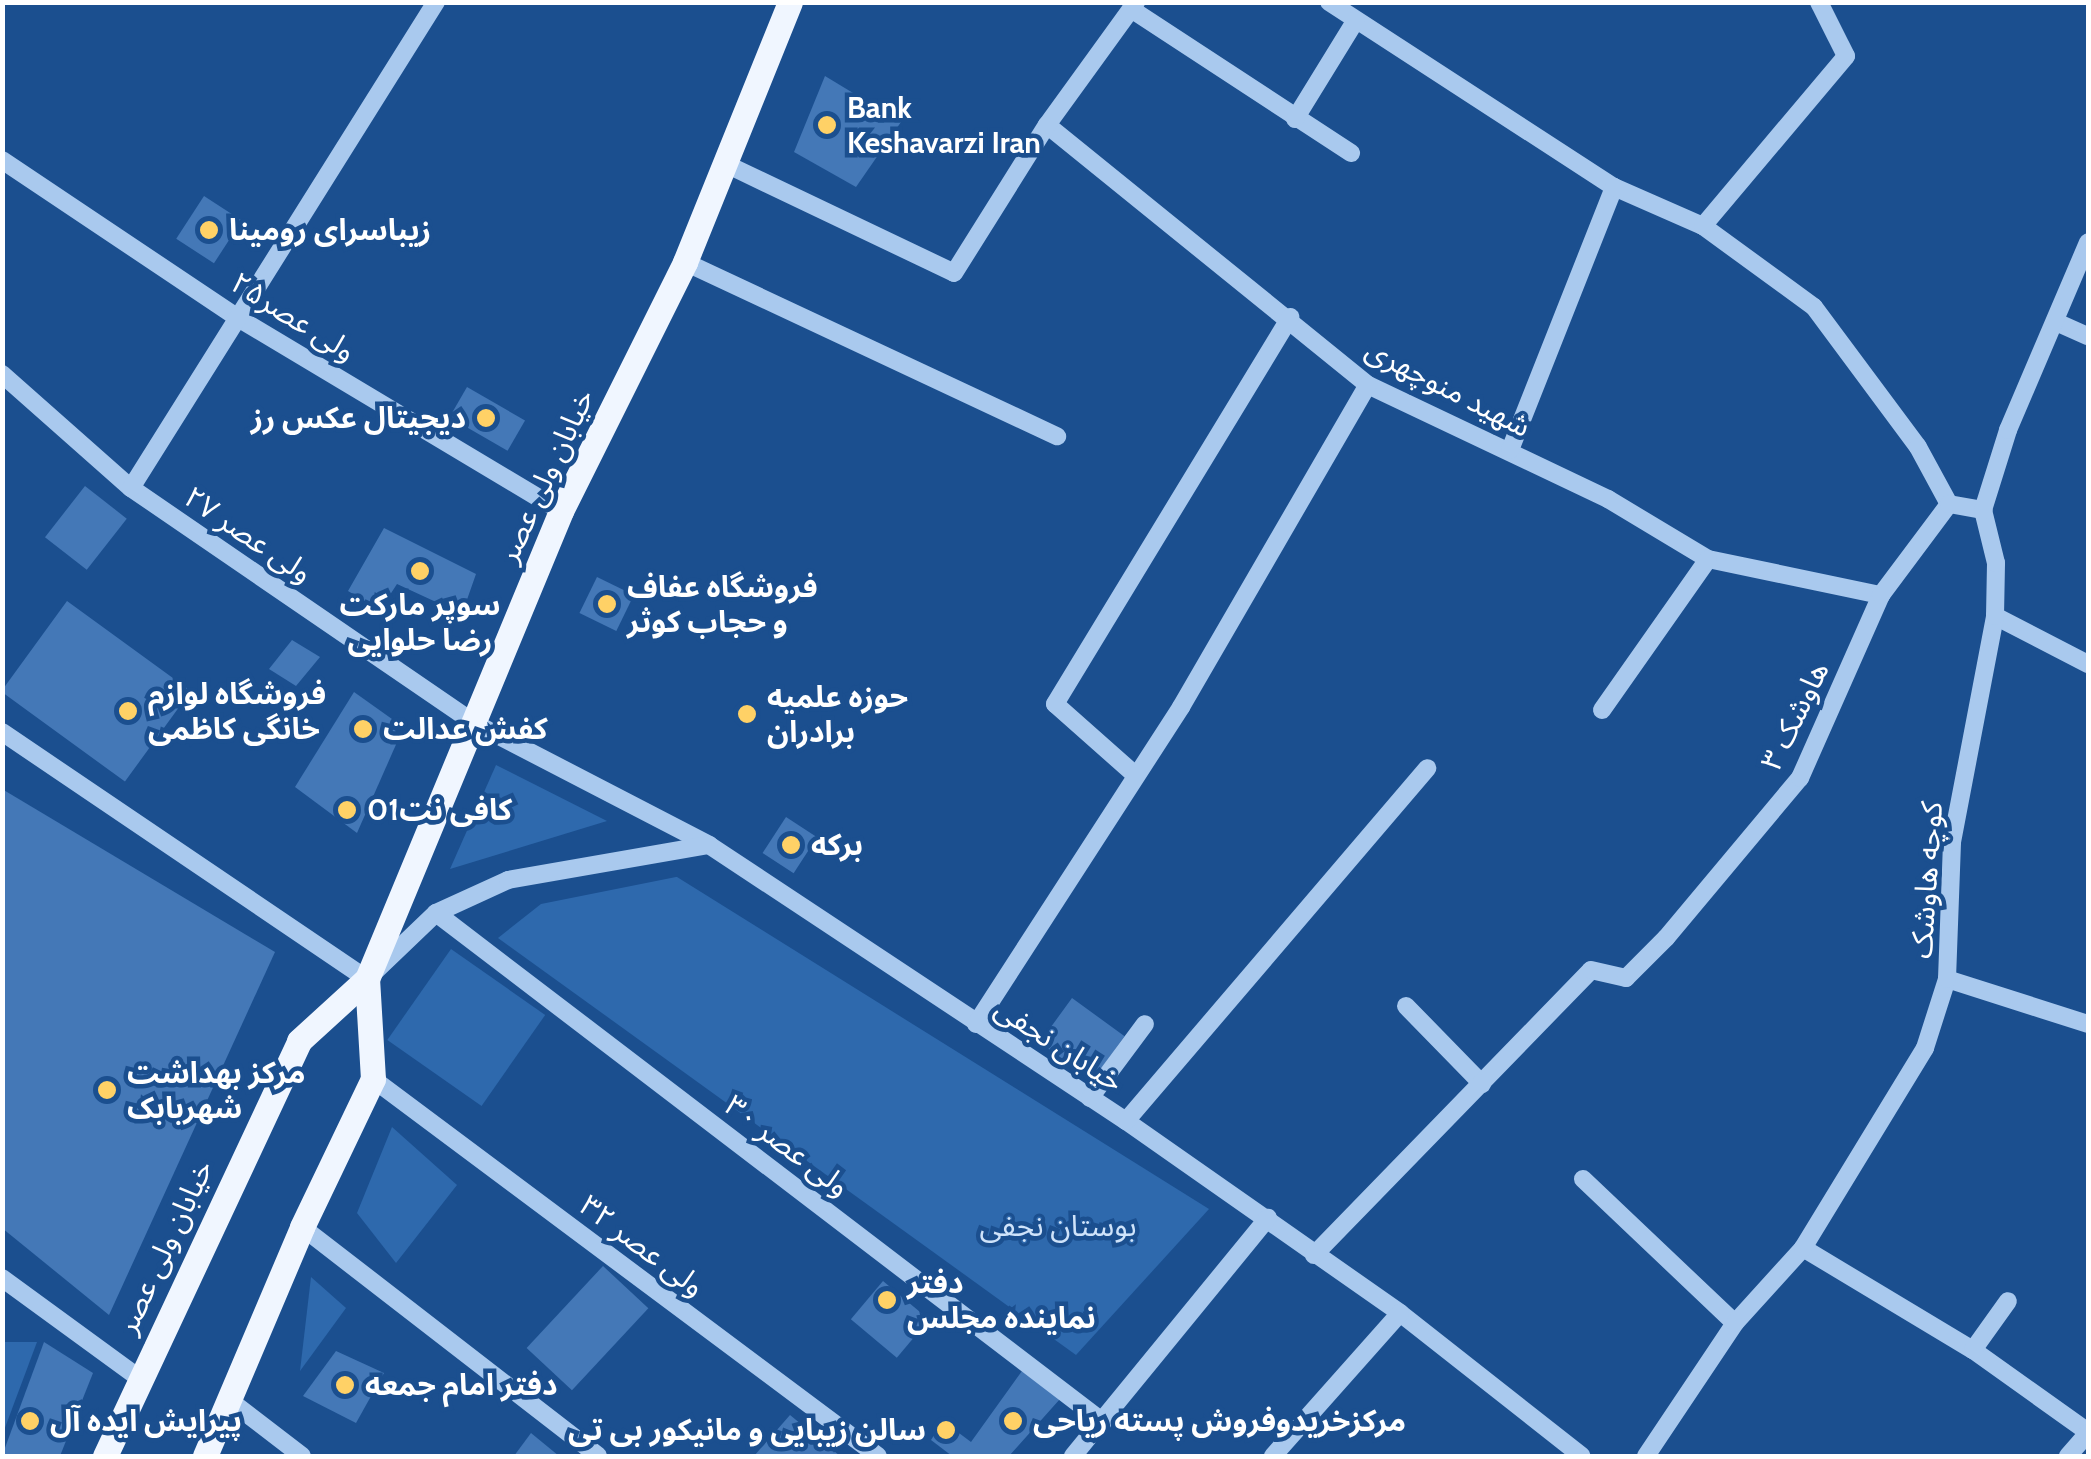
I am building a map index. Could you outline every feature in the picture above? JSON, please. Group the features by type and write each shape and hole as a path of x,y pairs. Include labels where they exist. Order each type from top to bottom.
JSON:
{"main road":[{"name":"خیابان ولی عصر","path":"105,1456 299,1040 367,979 476,724 561,511 685,262 728,164 790,2"},
{"name":"خیابان ولی عصر","path":"205,1456 302,1227 374,1079 367,979"}],"street":[{"path":"1329,2 1614,187 1703,226 1814,307 1918,448 1948,504 1983,510 2008,430 2088,242"},
{"path":"1703,226 1846,56 1819,2"},
{"path":"131,488 432,4"},
{"path":"728,164 954,273 1047,125 1133,6 1295,119 1351,153"},
{"path":"1295,119 1356,20"},
{"name":"شهید منوچهری","path":"1047,125 1290,317 1316,346 1368,385 1510,450 1708,559 1880,595"},
{"name":"ولی عصر۲۵","path":"2,160 238,318 561,511"},
{"path":"1510,450 1614,187"},
{"path":"685,262 1057,436"},
{"path":"1133,773 1055,704 1290,317"},
{"path":"2056,322 2088,336"},
{"name":"ولی عصر ۲۷","path":"2,374 131,488 476,724"},
{"path":"976,1024 1133,773 1180,707 1368,385"},
{"name":"هاوشک ۳","path":"1482,1084 1591,970 1626,978 1800,778 1880,595 1948,504"},
{"name":"کوچه هاوشک","path":"1646,1456 1735,1323 1803,1248 1924,1048 1947,979 1952,842 1995,616 1996,563 1983,510"},
{"path":"1602,710 1708,559"},
{"path":"1995,616 2088,664"},
{"name":"خیابان نجفی","path":"476,724 709,845 1268,1218 1400,1313 1582,1456"},
{"path":"2,732 367,979 436,912 508,880 709,845"},
{"path":"1126,1121 1426,768"},
{"name":"ولی عصر ۳۰","path":"436,912 1103,1422"},
{"path":"1947,979 2088,1024"},
{"path":"1314,1254 1482,1084 1406,1006"},
{"path":"1090,1098 1144,1024"},
{"name":"ولی عصر ۳۲","path":"374,1079 878,1456"},
{"path":"1583,1179 1735,1323"},
{"path":"1074,1456 1268,1218"},
{"path":"302,1227 598,1456"},
{"path":"1803,1248 1973,1350 2088,1432 2068,1456"},
{"path":"3,1279 139,1378"},
{"path":"1973,1350 2008,1301"},
{"path":"1274,1456 1400,1313"},
{"path":"229,1400 302,1456"}],"green space":[{"path":"496,765 607,821 450,869"},
{"name":"بوستان نجفی","path":"676,877 1209,1209 1076,1355 498,938 541,904"},
{"path":"451,949 545,1015 482,1106 387,1040"},
{"path":"392,1127 457,1185 396,1263 357,1213"},
{"path":"311,1277 346,1308 300,1371"},
{"path":"2,1342 37,1342 3,1433"}],"building":[{"name":"Bank Keshavarzi Iran","path":"825,76 901,122 856,187 794,152"},
{"name":"زیباسرای رومینا","path":"204,196 242,221 214,263 176,239"},
{"name":"دیجیتال عکس رز","path":"467,387 525,420 508,451 450,417"},
{"path":"85,486 127,519 87,570 45,537"},
{"name":"سوپر مارکت رضا حلوایی","path":"384,528 476,574 462,614 397,584 380,610 348,591"},
{"name":"فروشگاه عفاف و حجاب کوثر","path":"597,577 634,595 616,631 579,613"},
{"path":"67,601 191,691 125,782 2,692"},
{"path":"292,640 320,657 296,686 269,669"},
{"path":"354,692 392,719 398,740 357,833 295,787"},
{"name":"مرکز بهداشت شهربابک","path":"2,789 275,952 109,1315 2,1228"},
{"name":"برکه","path":"786,817 817,837 794,873 763,853"},
{"path":"1072,998 1125,1036 1092,1081 1040,1042"},
{"path":"603,1266 648,1308 572,1390 527,1348"},
{"name":"دفتر نماینده مجلس","path":"883,1281 929,1320 897,1358 851,1319"},
{"path":"44,1342 93,1373 60,1456 2,1456"},
{"name":"دفتر امام جمعه","path":"336,1351 384,1373 356,1423 303,1396"},
{"name":"مرکزخریدوفروش پسته ریاحی","path":"1022,1371 1060,1399 1009,1456 952,1456 931,1440 943,1421 971,1442"},
{"path":"790,1415 840,1456 754,1456"},
{"path":"531,1433 559,1456 514,1456"}],"place":[{"name":"Bank Keshavarzi Iran","path":"827,125"},
{"name":"زیباسرای رومینا","path":"209,230"},
{"name":"دیجیتال عکس رز","path":"486,418"},
{"name":"سوپر مارکت رضا حلوایی","path":"420,571"},
{"name":"فروشگاه عفاف و حجاب کوثر","path":"607,604"},
{"name":"فروشگاه لوازم خانگی کاظمی","path":"128,711"},
{"name":"حوزه علمیه برادران","path":"747,714"},
{"name":"کفش عدالت","path":"363,729"},
{"name":"کافی نت01","path":"347,810"},
{"name":"برکه","path":"791,845"},
{"name":"مرکز بهداشت شهربابک","path":"107,1090"},
{"name":"دفتر نماینده مجلس","path":"887,1300"},
{"name":"دفتر امام جمعه","path":"345,1385"},
{"name":"پیرایش ایده آل","path":"30,1421"},
{"name":"مرکزخریدوفروش پسته ریاحی","path":"1013,1421"},
{"name":"سالن زیبایی و مانیکور بی تی","path":"946,1430"}]}
